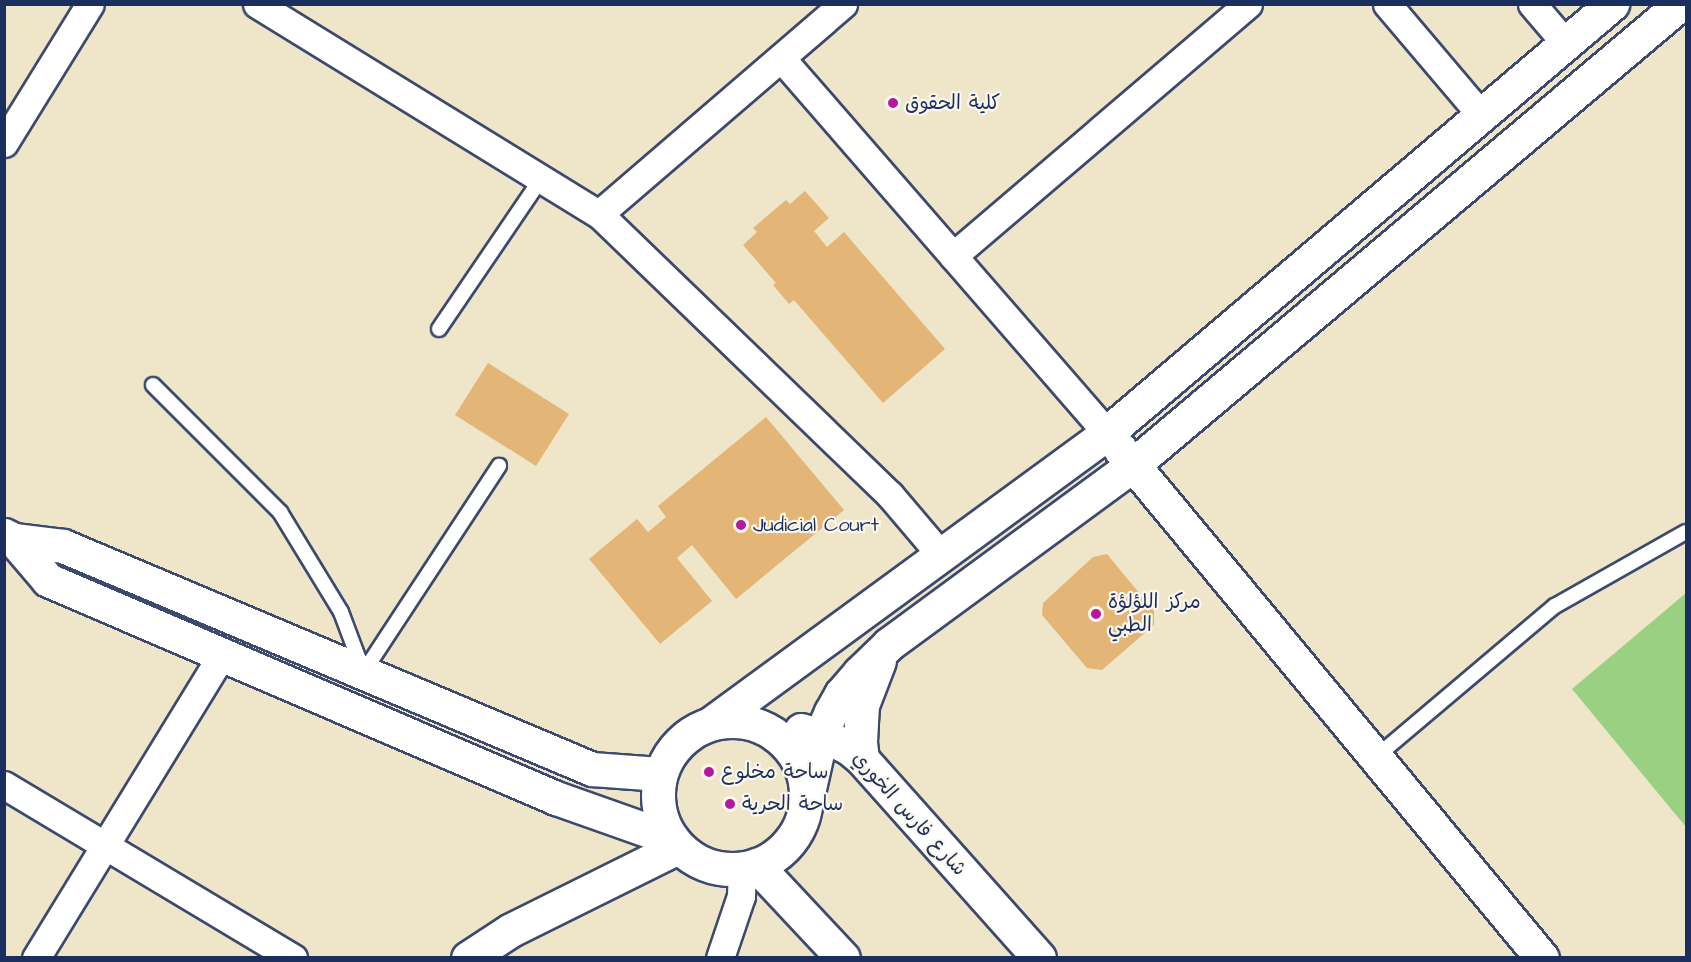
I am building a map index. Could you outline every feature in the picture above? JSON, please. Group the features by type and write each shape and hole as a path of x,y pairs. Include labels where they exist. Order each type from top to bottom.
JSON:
{"street":[{"path":"4,143 90,4"},
{"path":"257,4 599,214 890,495 940,554"},
{"path":"599,214 843,4"},
{"path":"953,256 1248,4"},
{"path":"1387,4 1482,116"},
{"path":"1532,4 1566,44"},
{"path":"675,843 659,808 660,774 678,743 710,724 1107,433 1612,4"},
{"path":"8,544 48,580 556,798 675,843 694,859 712,866 749,866 769,859 790,841 800,822 806,802 821,735 841,694 889,644 1133,465 1680,4"},
{"path":"781,58 1107,433 1542,957"},
{"path":"8,544 63,546 592,769 660,774"},
{"path":"862,759 860,742 862,705 876,664 889,644"},
{"path":"36,957 222,655"},
{"path":"710,724 722,721 748,722 772,732 791,750 804,774 806,802"},
{"name":"شارع فارس الخوري","path":"748,722 821,735 849,748 862,759 1039,957"},
{"path":"4,785 293,957"},
{"path":"468,957 506,944 675,843"},
{"path":"720,957 749,866"},
{"path":"749,866 843,957"}],"lane":[{"path":"439,329 541,179"},
{"path":"153,385 280,512 341,612 363,673"},
{"path":"363,673 499,466"},
{"path":"1376,757 1555,606 1686,532"}],"green space":[{"path":"1686,593 1686,827 1572,689"}],"building":[{"path":"805,191 829,218 814,231 827,247 844,232 945,349 883,403 794,300 789,304 773,285 776,283 743,245 757,232 753,228 786,200 790,204"},
{"path":"488,363 569,414 536,466 455,415"},
{"name":"Judicial Court","path":"766,417 844,510 736,599 692,545 677,558 712,601 660,644 589,559 637,519 648,532 666,517 658,506"},
{"path":"1107,554 1154,611 1154,625 1102,670 1087,668 1042,615 1043,603 1093,557"}],"place":[{"name":"كلية الحقوق","path":"893,103"},
{"name":"Judicial Court","path":"741,525"},
{"name":"مركز اللؤلؤة الطبي","path":"1096,614"},
{"name":"ساحة مخلوع","path":"709,772"},
{"name":"ساحة الحرية","path":"730,804"}]}
